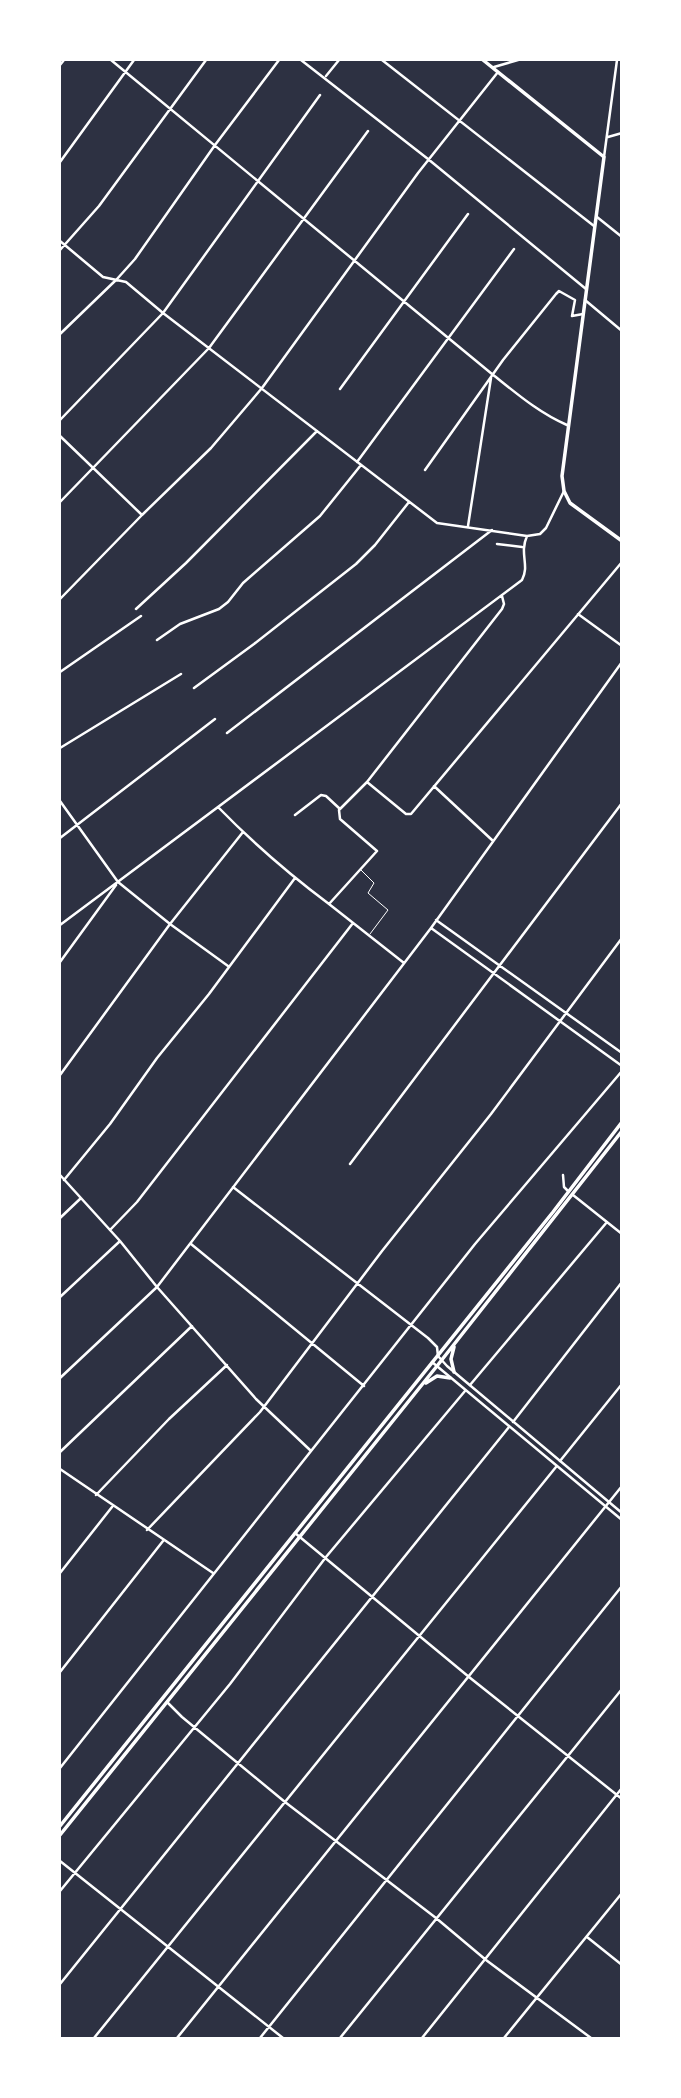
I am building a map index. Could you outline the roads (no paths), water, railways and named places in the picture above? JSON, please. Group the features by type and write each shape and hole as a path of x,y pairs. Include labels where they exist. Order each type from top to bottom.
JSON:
{"main road":[{"path":"482,60 604,157 562,476 564,491 570,503 621,541"},
{"path":"60,1836 300,1536 414,1390 432,1362 456,1342 571,1194 621,1122"},
{"path":"421,1386 437,1366 439,1358 621,1131"},
{"path":"454,1372 451,1359 456,1342"},
{"path":"60,1826 295,1533 414,1390 437,1376 450,1378"},
{"path":"270,1564 274,1568"}],"street":[{"path":"60,65 64,60"},
{"path":"111,60 448,339 541,411 567,425"},
{"path":"60,162 134,60"},
{"path":"60,250 99,206 205,60"},
{"path":"60,334 135,259 279,60"},
{"path":"301,60 428,159 586,289"},
{"path":"325,77 339,60"},
{"path":"382,60 594,226"},
{"path":"493,68 518,60"},
{"path":"604,157 617,60"},
{"path":"60,599 211,448 262,388 428,159 498,72"},
{"path":"60,420 163,313 320,95"},
{"path":"60,502 209,348 368,131"},
{"path":"607,137 621,132"},
{"path":"340,388 468,214"},
{"path":"596,216 620,234"},
{"path":"60,241 103,277 126,282 436,523 527,536 540,534 546,528 564,491"},
{"path":"157,640 180,624 219,609 243,583 320,516 514,249"},
{"path":"425,470 492,374 559,291 575,300 572,316 583,314"},
{"path":"585,300 621,331"},
{"path":"467,527 492,374"},
{"path":"136,609 186,563 317,431"},
{"path":"60,436 142,515"},
{"path":"194,688 356,564 409,502"},
{"path":"227,733 492,530"},
{"path":"60,925 502,596 524,577 526,570 522,547 527,536"},
{"path":"497,544 522,547"},
{"path":"367,782 409,815 621,562"},
{"path":"329,904 376,854 376,848 340,819 340,809 367,782 502,609 502,596"},
{"path":"578,614 621,646"},
{"path":"60,672 141,616"},
{"path":"60,1378 157,1287 432,928 621,662"},
{"path":"60,748 181,674"},
{"path":"60,838 215,719"},
{"path":"434,786 492,841"},
{"path":"295,815 321,795 326,796 340,809"},
{"path":"60,801 118,882 228,966"},
{"path":"350,1164 621,803"},
{"path":"218,807 295,878 404,963"},
{"path":"60,1075 170,924 243,832"},
{"path":"64,1180 110,1124 157,1058 295,878"},
{"path":"60,962 118,882"},
{"path":"436,920 621,1053"},
{"path":"110,1230 137,1202 353,923"},
{"path":"60,1768 480,1238 621,1069 432,928"},
{"path":"146,1530 264,1407 621,938"},
{"path":"60,1175 264,1407 310,1450"},
{"path":"563,1175 564,1187 621,1234"},
{"path":"233,1186 436,1344 439,1358 454,1372 621,1513"},
{"path":"60,1218 81,1199"},
{"path":"470,1385 607,1222"},
{"path":"60,1297 120,1241"},
{"path":"190,1244 364,1386"},
{"path":"513,1422 621,1282"},
{"path":"60,1452 191,1326"},
{"path":"432,1362 621,1520"},
{"path":"96,1494 124,1463 227,1365"},
{"path":"560,1461 621,1384"},
{"path":"60,1891 258,1649 326,1557 466,1390"},
{"path":"60,1984 509,1427"},
{"path":"94,2039 556,1466"},
{"path":"60,1477 61,1471 213,1573"},
{"path":"177,2039 621,1486"},
{"path":"60,1573 112,1507"},
{"path":"295,1533 468,1677 621,1799"},
{"path":"60,1672 163,1541"},
{"path":"260,2039 621,1586"},
{"path":"340,2039 621,1689"},
{"path":"167,1702 193,1727 285,1802 591,2039"},
{"path":"422,2039 621,1788"},
{"path":"60,1861 283,2039"},
{"path":"504,2039 621,1893"},
{"path":"587,1937 621,1965"}],"lane":[{"path":"361,870 374,883 368,893 388,910 369,935"}]}
